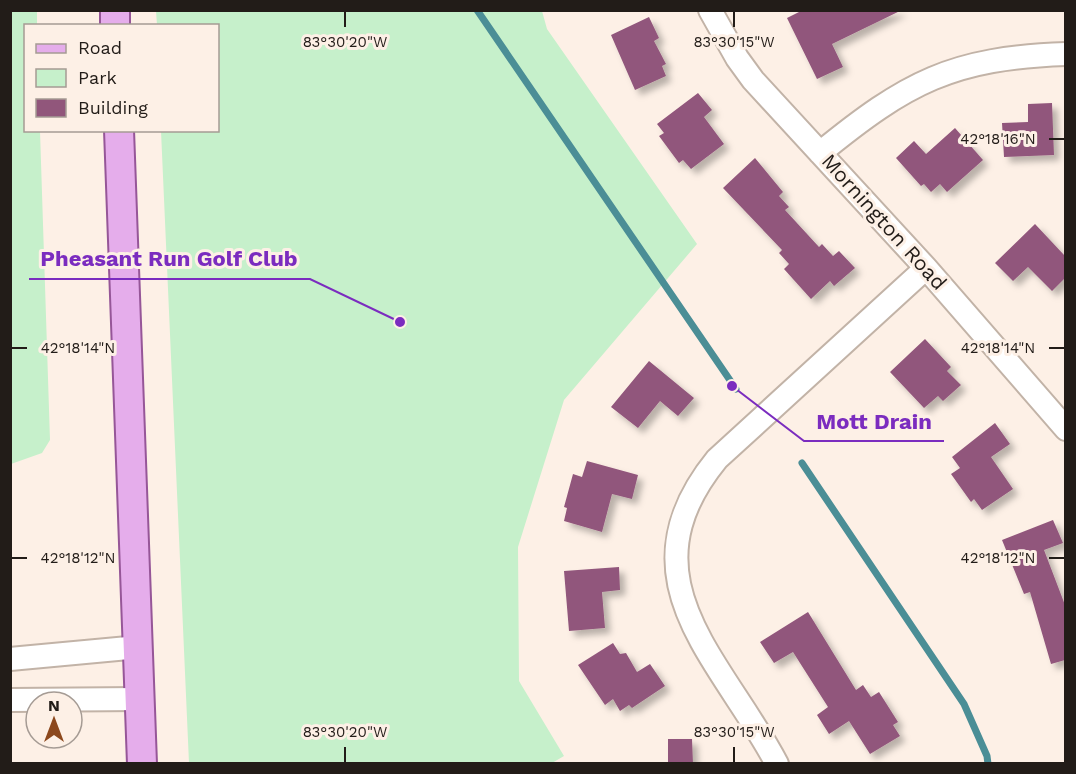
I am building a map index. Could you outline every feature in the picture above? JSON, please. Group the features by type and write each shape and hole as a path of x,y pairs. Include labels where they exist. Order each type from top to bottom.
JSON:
{"main road":[{"path":"119,132 142,764"}],"street":[{"name":"Mornington Road","path":"710,10 737,58 753,80 926,268 1053,411 1065,429"},
{"path":"820,153 878,107 906,89 947,71 989,60 1065,54"},
{"path":"777,764 694,631 682,602 676,558 679,532 694,490 717,459 926,268"},
{"path":"10,659 139,647"},
{"path":"10,700 140,699"}],"green space":[{"path":"11,10 37,11 37,24 24,24 24,132 40,132 50,440 42,453 11,464"},
{"path":"156,11 542,11 547,29 697,244 564,400 518,547 519,681 564,756 552,763 189,763 161,132 219,132 219,24 157,24"}],"building":[{"path":"803,10 902,10 832,44 843,67 817,79 787,18"},
{"path":"649,17 659,38 654,41 666,64 662,66 666,76 635,90 611,35"},
{"path":"698,93 712,110 704,117 724,144 691,169 683,160 679,163 659,136 664,133 657,124"},
{"path":"1052,103 1054,155 1004,157 1002,123 1028,122 1028,104"},
{"path":"955,128 983,160 947,192 940,184 931,192 924,184 921,186 896,158 914,141 926,154"},
{"path":"755,158 783,192 779,196 789,207 785,210 819,247 822,244 833,256 839,251 855,268 834,286 830,281 811,299 784,269 789,264 779,253 782,250 723,188"},
{"path":"1035,224 1065,256 1065,278 1052,291 1028,267 1013,281 995,263"},
{"path":"925,339 951,367 947,371 961,385 943,401 938,396 924,408 890,372"},
{"path":"649,361 694,398 678,416 660,401 638,428 611,407"},
{"path":"995,423 1010,444 991,457 1013,489 982,510 974,499 971,502 951,474 960,468 952,457"},
{"path":"587,461 638,475 632,499 612,494 602,532 564,521 567,508 564,507 573,474 582,477"},
{"path":"1053,520 1063,543 1044,550 1065,605 1065,660 1051,664 1030,592 1024,594 1002,540"},
{"path":"619,567 620,590 602,592 605,628 569,631 564,571"},
{"path":"808,612 856,690 863,685 871,697 879,692 898,722 893,725 900,736 870,754 849,721 829,734 817,715 828,707 793,652 774,663 760,642"},
{"path":"613,643 620,654 626,653 637,672 650,664 665,686 632,708 629,705 620,711 613,699 605,705 578,665"},
{"path":"668,739 692,739 693,764 668,764"}],"waterway":[{"path":"477,10 736,389"},
{"path":"802,463 964,704 987,756 988,764"}],"place":[{"name":"Pheasant Run Golf Club","path":"400,322"},
{"name":"Mott Drain","path":"732,386"}]}
